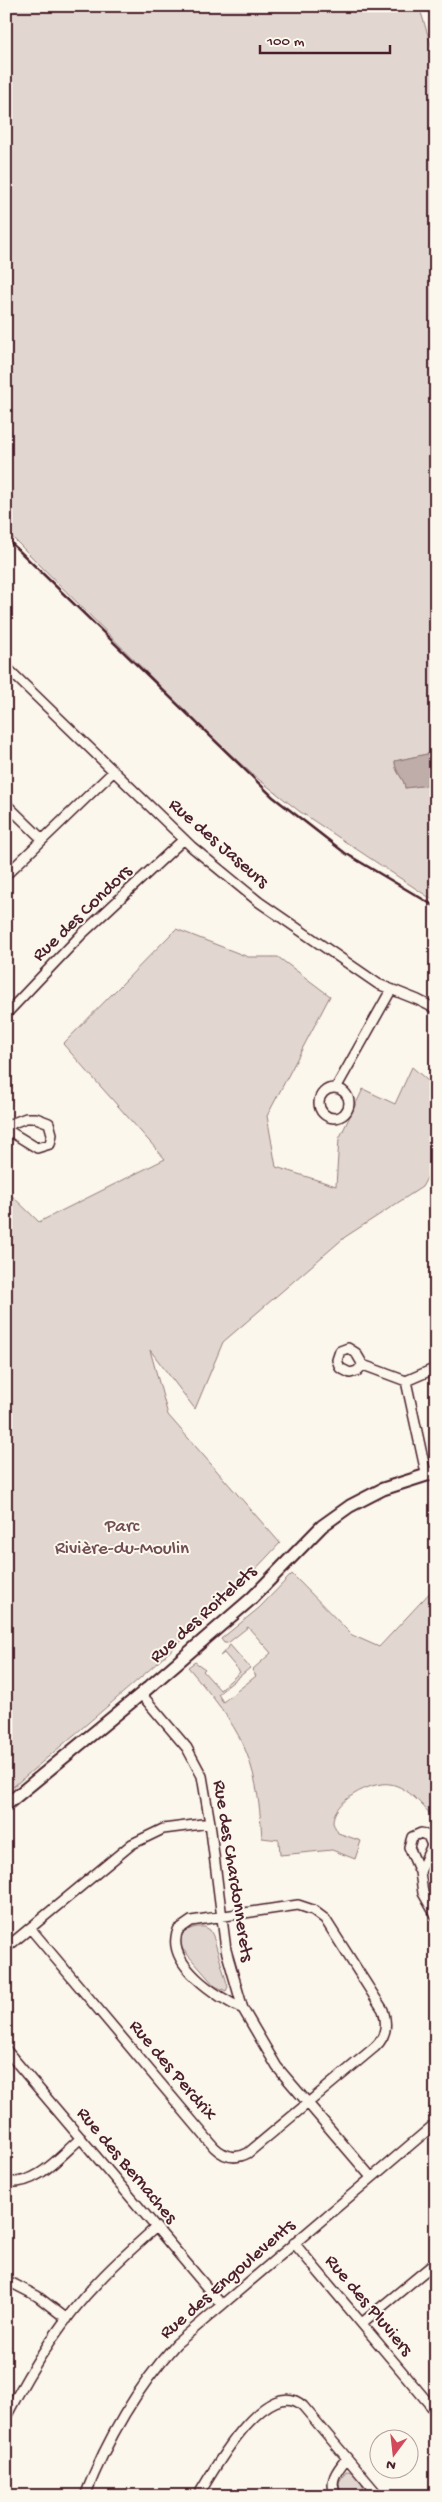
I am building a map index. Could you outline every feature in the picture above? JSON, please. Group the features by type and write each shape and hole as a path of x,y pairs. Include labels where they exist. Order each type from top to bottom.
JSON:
{"street":[{"name":"Rue des Jaseurs","path":"6,667 184,839 259,902 378,984 436,1009"},
{"path":"6,875 114,771"},
{"path":"6,804 42,839"},
{"name":"Rue des Condors","path":"6,1014 82,934 184,839"},
{"path":"336,1088 391,990"},
{"path":"36,1118 49,1123 52,1134 50,1144 37,1148 6,1129 18,1121 36,1118"},
{"path":"363,1365 406,1381 436,1368"},
{"path":"406,1381 431,1473"},
{"name":"Rue des Roitelets","path":"6,1805 141,1694 251,1599 322,1526 350,1506 383,1489 431,1473"},
{"name":"Rue des Chardonnerets","path":"141,1694 187,1748 198,1767 204,1786 210,1823 230,1971 243,2009 277,2067 371,2177"},
{"path":"6,1948 132,1844 163,1830 210,1823"},
{"path":"420,1872 423,1893 436,1916"},
{"name":"Rue des Perdrix","path":"30,1928 219,2152 235,2157 248,2153 381,2042 386,2026 383,2010 324,1919 313,1910 298,1905 221,1915 183,1924 176,1934 175,1948 180,1957 211,1992 243,2009"},
{"name":"Rue des Bernaches","path":"6,2050 221,2304"},
{"name":"Rue des Engoulevents","path":"85,2496 107,2443 138,2390 176,2344 436,2123"},
{"path":"6,2182 16,2183 34,2177 81,2138"},
{"path":"6,2417 10,2400 67,2319 105,2274 156,2227"},
{"name":"Rue des Pluviers","path":"294,2243 436,2412"},
{"path":"362,2323 435,2264"},
{"path":"6,2280 32,2294 67,2319"},
{"path":"198,2496 218,2463 252,2420 272,2401 292,2399 303,2406 377,2494 366,2496"},
{"path":"337,2496 333,2488 333,2480 347,2458"}],"green space":[{"path":"6,6 419,6 436,61 436,752 395,761 395,765 405,788 436,784 436,902 299,811 252,774 201,727 6,531"},
{"name":"Parc Rivière-du-Moulin","path":"176,929 248,957 278,957 330,996 267,1116 276,1167 336,1186 339,1139 363,1089 395,1104 412,1067 436,1088 436,1162 422,1187 345,1237 223,1342 195,1409 150,1350 168,1415 280,1543 182,1641 6,1793 6,1190 39,1222 165,1159 63,1044"},
{"path":"292,1574 352,1635 379,1647 436,1586 436,1820 415,1798 397,1786 382,1784 363,1789 339,1807 334,1815 333,1823 338,1833 361,1841 355,1859 332,1850 280,1855 279,1840 262,1838 256,1785 243,1745 221,1708 188,1667 195,1662 205,1669 203,1671 220,1690 240,1672 224,1653 220,1656 230,1645 250,1668 218,1694 223,1702 256,1676 252,1670 271,1653 248,1627 228,1643 224,1643 221,1639 259,1608"},
{"path":"195,1927 205,1927 210,1930 213,1936 228,1987 226,1991 215,1986 180,1946 181,1937 187,1930"},
{"path":"346,2471 352,2472 357,2477 363,2489 349,2495 340,2491 339,2482"}],"shaded area":[{"path":"436,752 436,784 405,788 395,761"}],"railway":[{"path":"6,538 273,797 345,853 436,907"}]}
